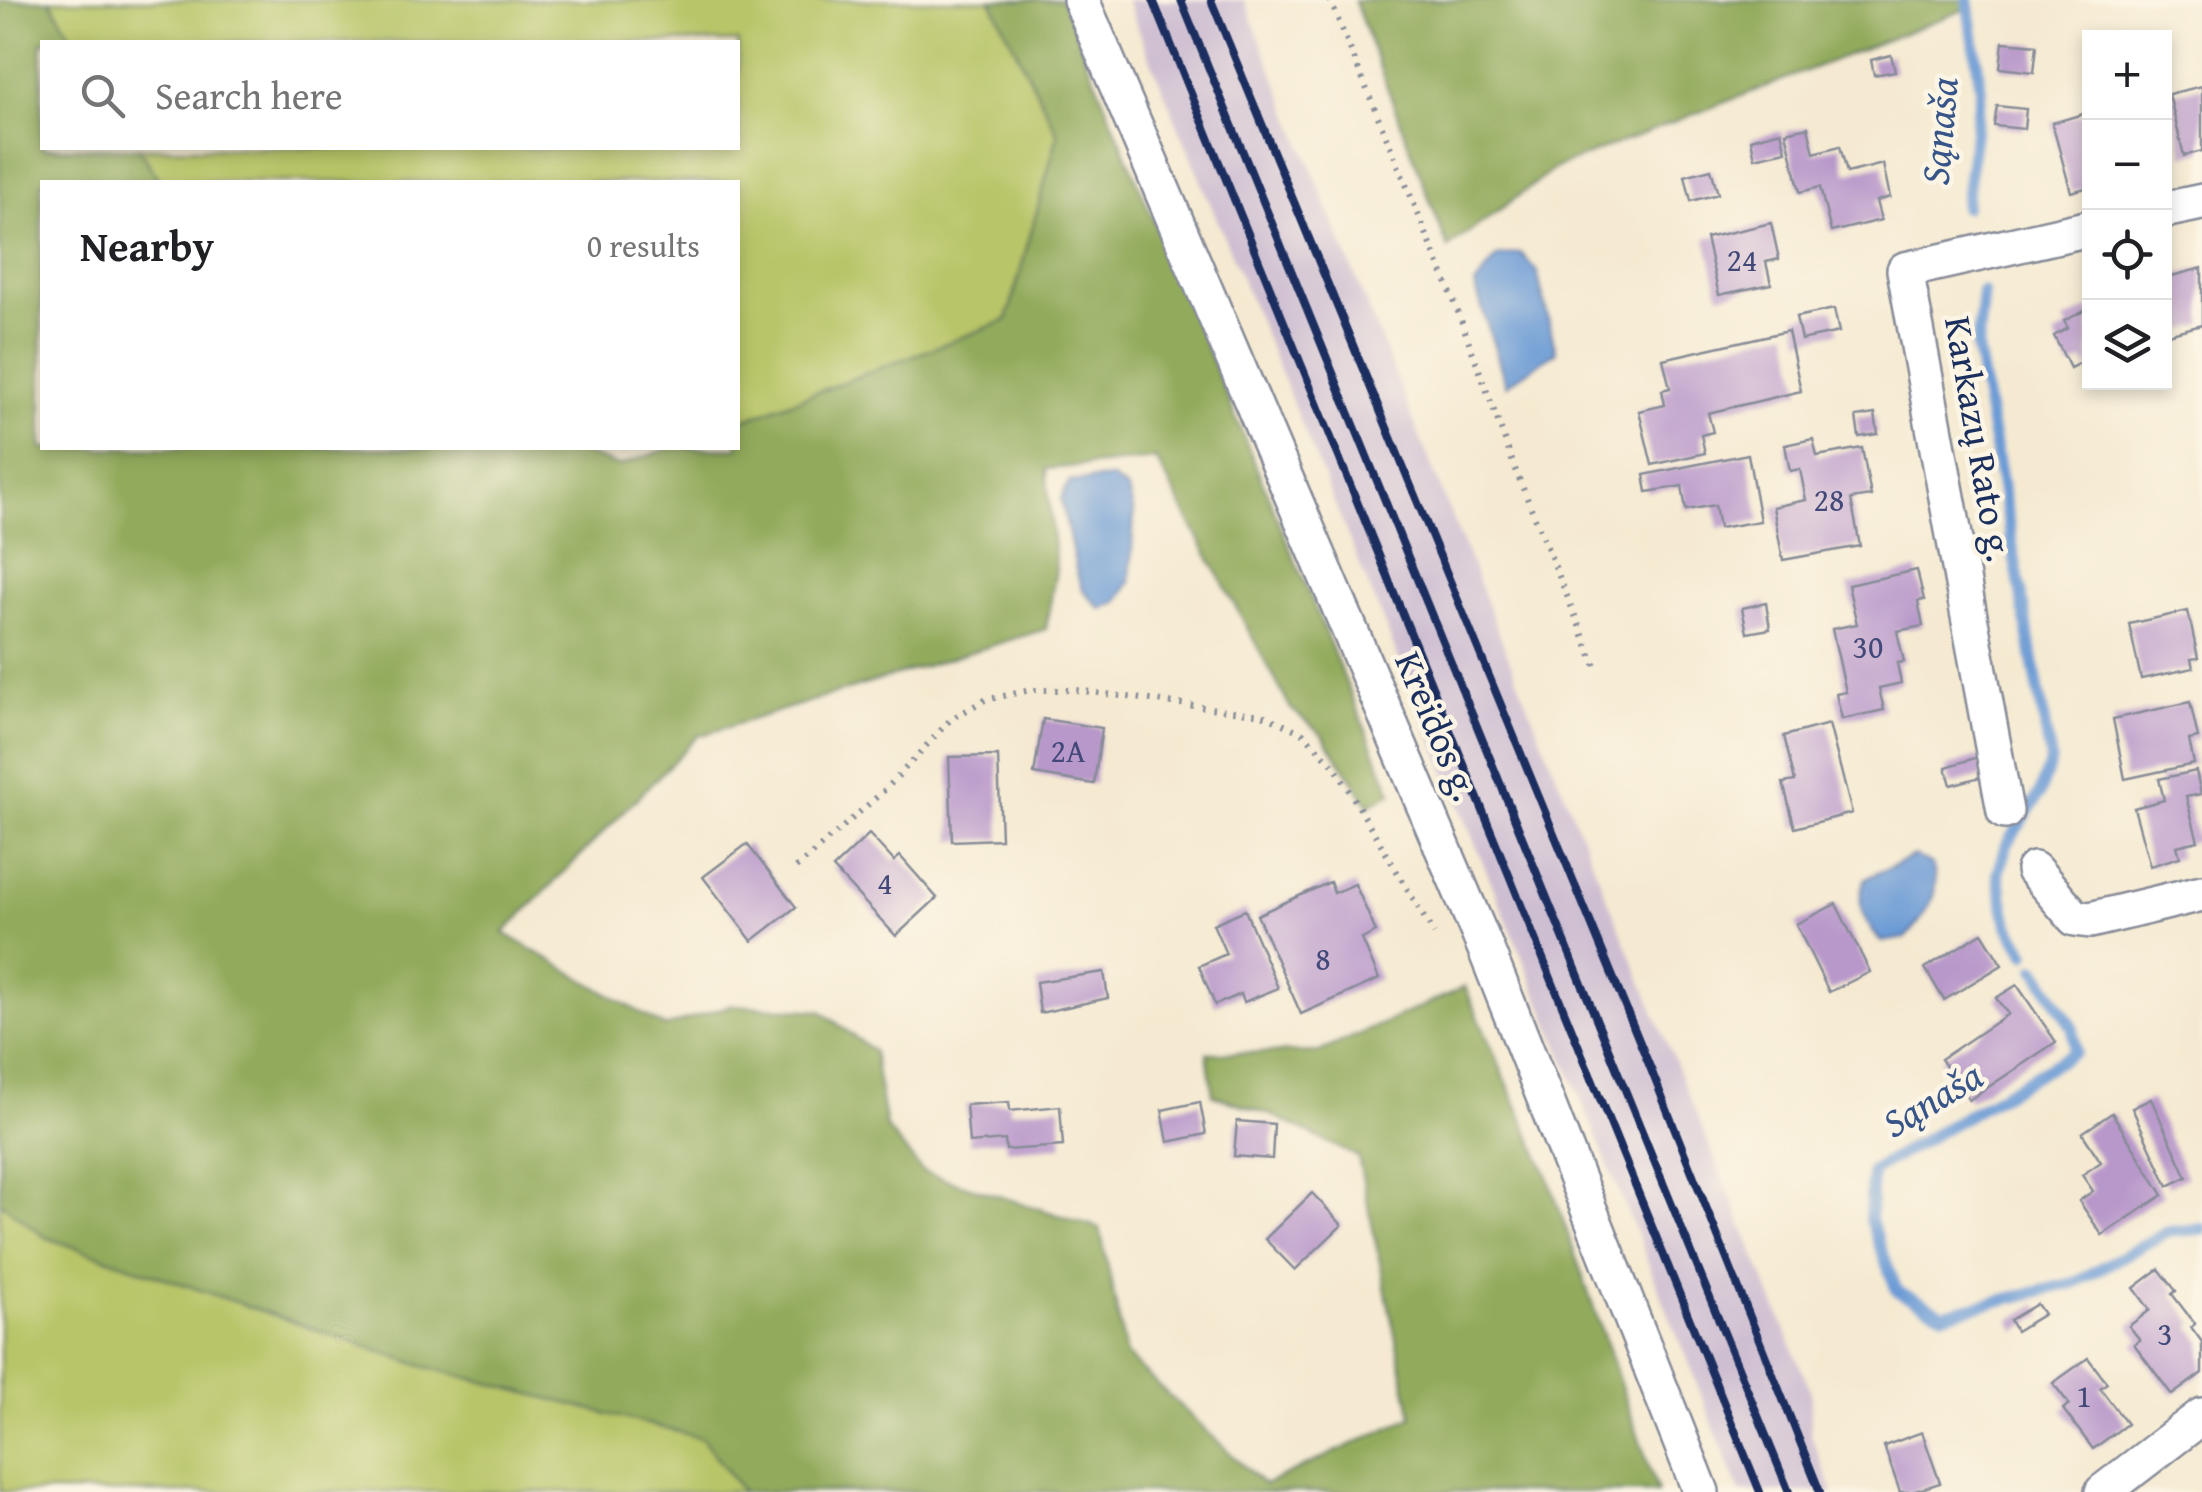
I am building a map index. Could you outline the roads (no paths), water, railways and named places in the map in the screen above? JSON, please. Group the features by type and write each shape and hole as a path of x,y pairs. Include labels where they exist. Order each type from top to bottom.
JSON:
{"street":[{"name":"Kreidos g.","path":"1081,0 1485,948 1701,1492"},
{"path":"2172,208 2202,202"},
{"name":"Karkazų Rato g.","path":"2005,811 1905,270 2082,230"},
{"path":"2034,870 2075,918 2090,920 2202,893"},
{"path":"2103,1492 2202,1416"}],"water":[{"path":"1521,253 1537,272 1556,352 1506,385 1475,285 1497,257"},
{"path":"1111,478 1128,490 1134,514 1130,582 1117,602 1101,609 1082,588 1061,499 1069,482"},
{"path":"1914,856 1932,865 1935,885 1930,904 1906,938 1881,942 1862,913 1860,898 1865,879"}],"waterway":[{"name":"Sąnaša","path":"1965,207 1981,89 1968,0"},
{"name":"Sąnaša","path":"1983,292 1977,348 2051,760 2040,793 2007,844 1998,874 2008,925 2026,954"},
{"name":"Sąnaša","path":"2036,969 2073,1028 2075,1052 1872,1171 1870,1220 1897,1291 1944,1314 2074,1283 2167,1232 2202,1229"}],"railway":[{"path":"1153,0 1760,1492"},
{"path":"1181,0 1789,1492"},
{"path":"1211,0 1650,1067 1820,1492"}]}
